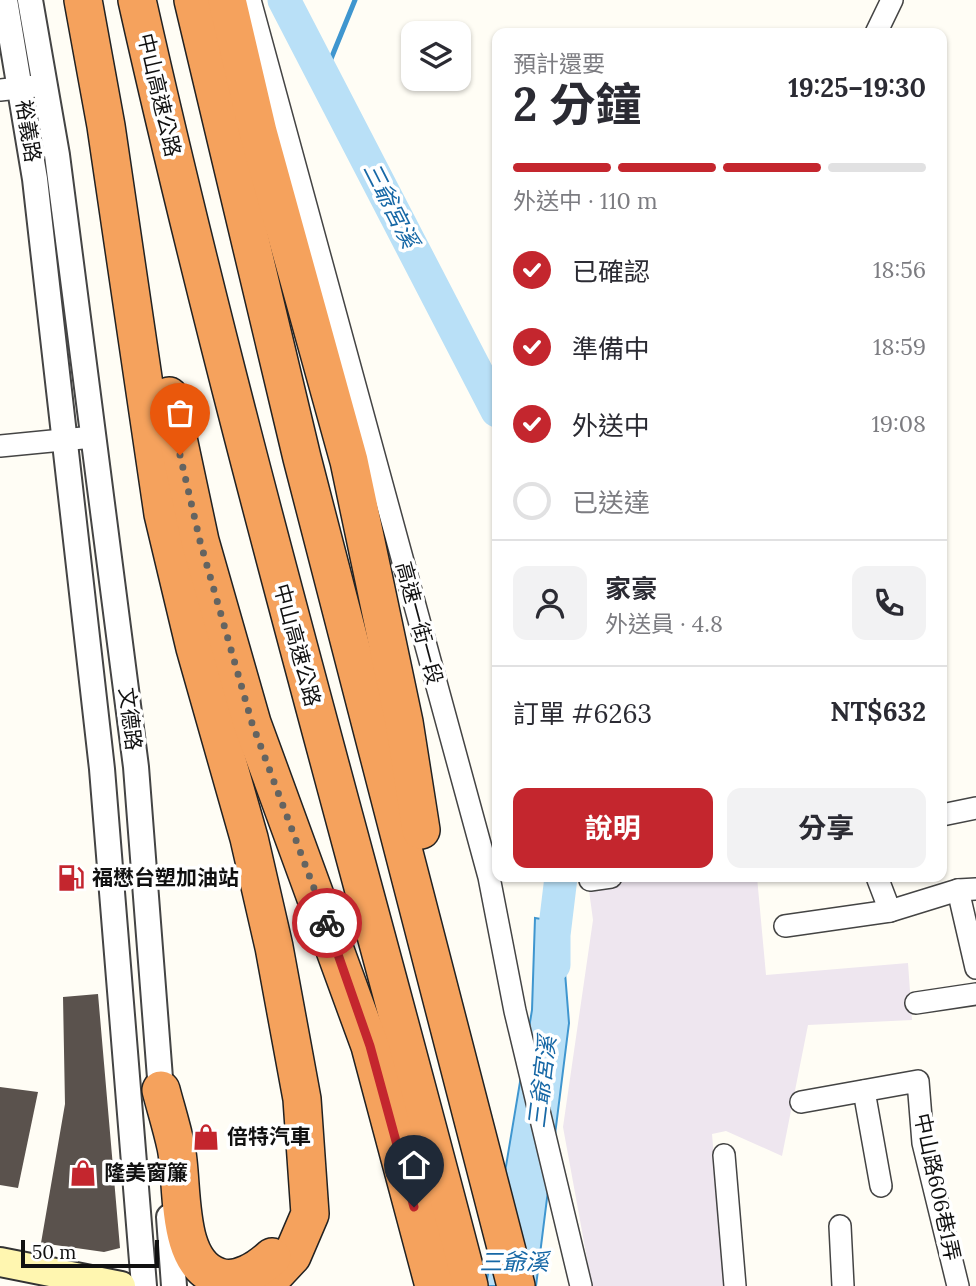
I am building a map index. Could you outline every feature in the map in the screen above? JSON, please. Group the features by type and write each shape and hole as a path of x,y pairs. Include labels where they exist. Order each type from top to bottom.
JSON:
{"highway":[{"path":"83,0 106,126 163,514 195,648 249,838 274,947 302,1099 305,1170 310,1185 311,1208 302,1238 285,1264 253,1286"},
{"name":"中山高速公路","path":"137,0 167,133 435,1224 469,1286"},
{"path":"193,0 299,446 516,1286"},
{"path":"228,0 258,132 349,461 404,722 459,1070"},
{"path":"106,126 146,278 185,480 223,623 252,723 435,1224 434,1286"},
{"path":"161,1090 176,1148 190,1248 198,1262 215,1276 230,1279 254,1270 281,1247 296,1223 299,1185 305,1170"}],"main road":[{"path":"0,1262 121,1286"}],"street":[{"name":"裕義路","path":"5,0 22,87 35,179"},
{"name":"裕義路","path":"30,0 22,87 57,155"},
{"name":"高速一街一段","path":"250,0 489,877 515,1011 570,1251 581,1286"},
{"path":"879,28 892,0"},
{"name":"文德路","path":"57,155 136,767 174,1286"},
{"name":"文德路","path":"35,179 102,769 144,1286"},
{"path":"0,446 93,437"},
{"path":"947,814 976,808"},
{"path":"879,882 890,911"},
{"path":"785,926 890,911 967,890 976,968"},
{"path":"916,1003 976,994"},
{"name":"中山路606巷1弄","path":"801,1102 918,1081 923,1143 958,1286"},
{"path":"864,1091 881,1186"},
{"path":"724,1155 736,1286"},
{"path":"839,1226 843,1286"},
{"name":"高速一街一段","path":"570,1251 575,1286"}],"shaded area":[{"path":"757,882 766,975 908,963 912,1020 808,1025 782,1156 726,1131 712,1134 725,1286 592,1286 563,1127 593,920 588,883"}],"water":[{"name":"三爺溪","path":"535,918 561,922 569,1023 536,1286 486,1286 532,1010"}],"building":[{"name":"隆美窗簾","path":"98,994 120,1248 104,1252 41,1243 65,1104 63,997"},
{"path":"0,1087 38,1092 18,1188 0,1185"}],"waterway":[{"name":"三爺宮溪","path":"284,0 492,401"},
{"path":"324,76 355,0"},
{"name":"三爺宮溪","path":"554,965 554,935 560,882"}],"way so far":[{"path":"180,455 200,541 252,723 327,923"}],"place":[{"name":"福懋台塑加油站","path":"71,878"},
{"name":"倍特汽車","path":"206,1137"},
{"name":"隆美窗簾","path":"83,1173"}],"route":[{"path":"327,923 370,1046 414,1207"}]}
